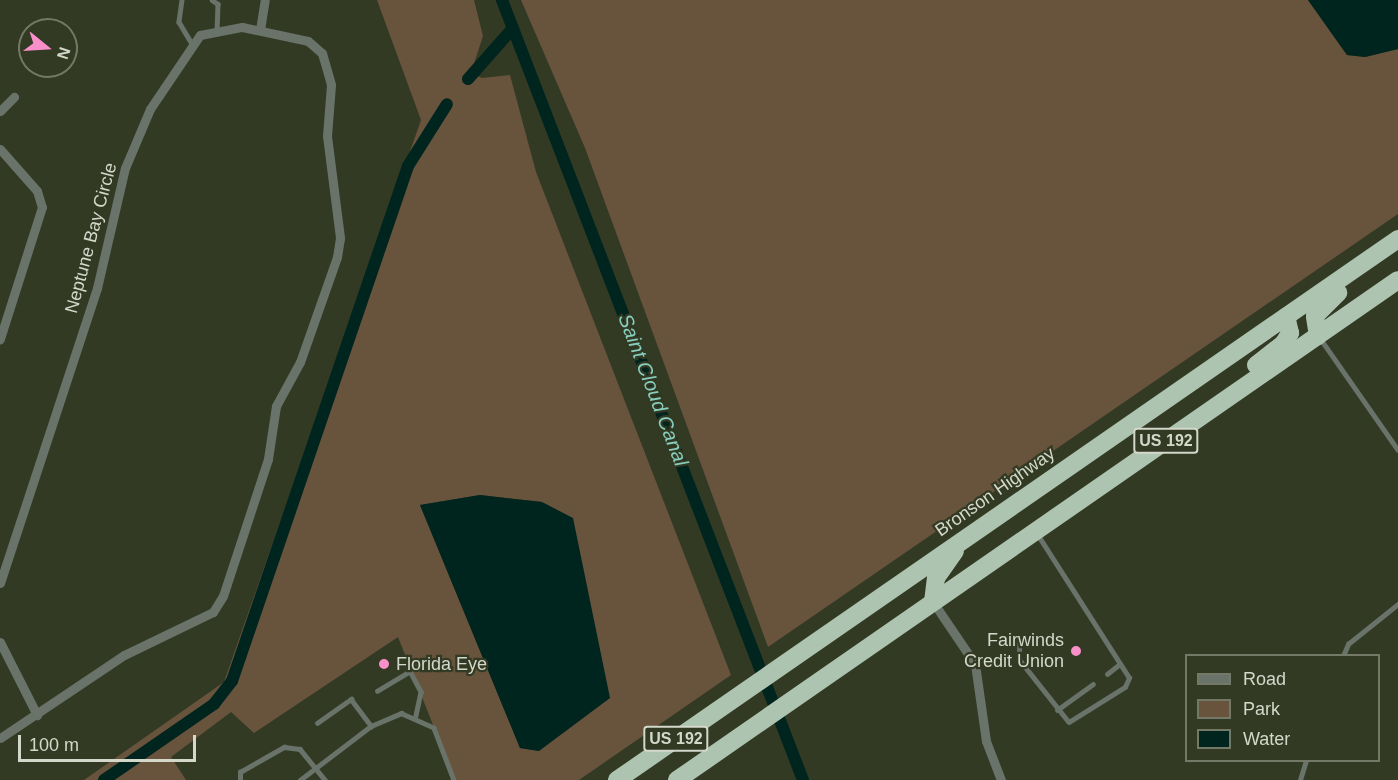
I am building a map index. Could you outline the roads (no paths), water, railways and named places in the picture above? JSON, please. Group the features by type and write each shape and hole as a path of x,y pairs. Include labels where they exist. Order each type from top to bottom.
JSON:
{"highway":[{"name":"Bronson Highway","path":"617,780 1398,239"},
{"path":"1318,336 1313,327 1321,305 1398,251"},
{"name":"US 192","path":"677,780 1398,280"},
{"path":"1182,430 1196,408 1284,343 1290,333 1286,316"},
{"path":"933,602 936,578 964,539"}],"street":[{"path":"260,30 265,0"},
{"name":"Neptune Bay Circle","path":"0,583 97,288 125,168 150,110 192,44 218,30 260,30 308,41 327,63 338,257 300,362 276,406 268,459 213,612 124,655 0,738"},
{"path":"0,111 14,97"},
{"path":"0,149 42,202 0,339"},
{"path":"933,602 975,664 986,741 1001,780"},
{"path":"0,642 37,715"}],"lane":[{"path":"183,0 178,13 192,44"},
{"path":"212,0 218,4 218,30"},
{"path":"1318,336 1398,450"},
{"path":"1020,642 1019,659 1057,710 1069,722 1083,718 1125,687 1129,678 1035,531"},
{"path":"1344,654 1348,644 1398,604"},
{"path":"1107,674 1120,664"},
{"path":"377,691 410,671 422,692 416,716"},
{"path":"1057,710 1093,684"},
{"path":"317,723 351,699 371,726"},
{"path":"300,780 371,726 401,713 416,716 434,728 454,780"},
{"path":"240,780 240,772 284,747 300,749 325,780"},
{"path":"1300,780 1305,762"}],"water":[{"path":"1308,0 1398,0 1398,49 1365,57 1347,55"},
{"path":"480,495 542,502 573,518 610,698 539,751 520,748 420,505"}],"waterway":[{"name":"Saint Cloud Canal","path":"502,0 803,780"},
{"path":"468,79 513,28"},
{"path":"104,780 214,704 232,681 408,166 447,104"}],"place":[{"name":"Fairwinds Credit Union","path":"1076,651"},
{"name":"Florida Eye","path":"384,664"}]}
